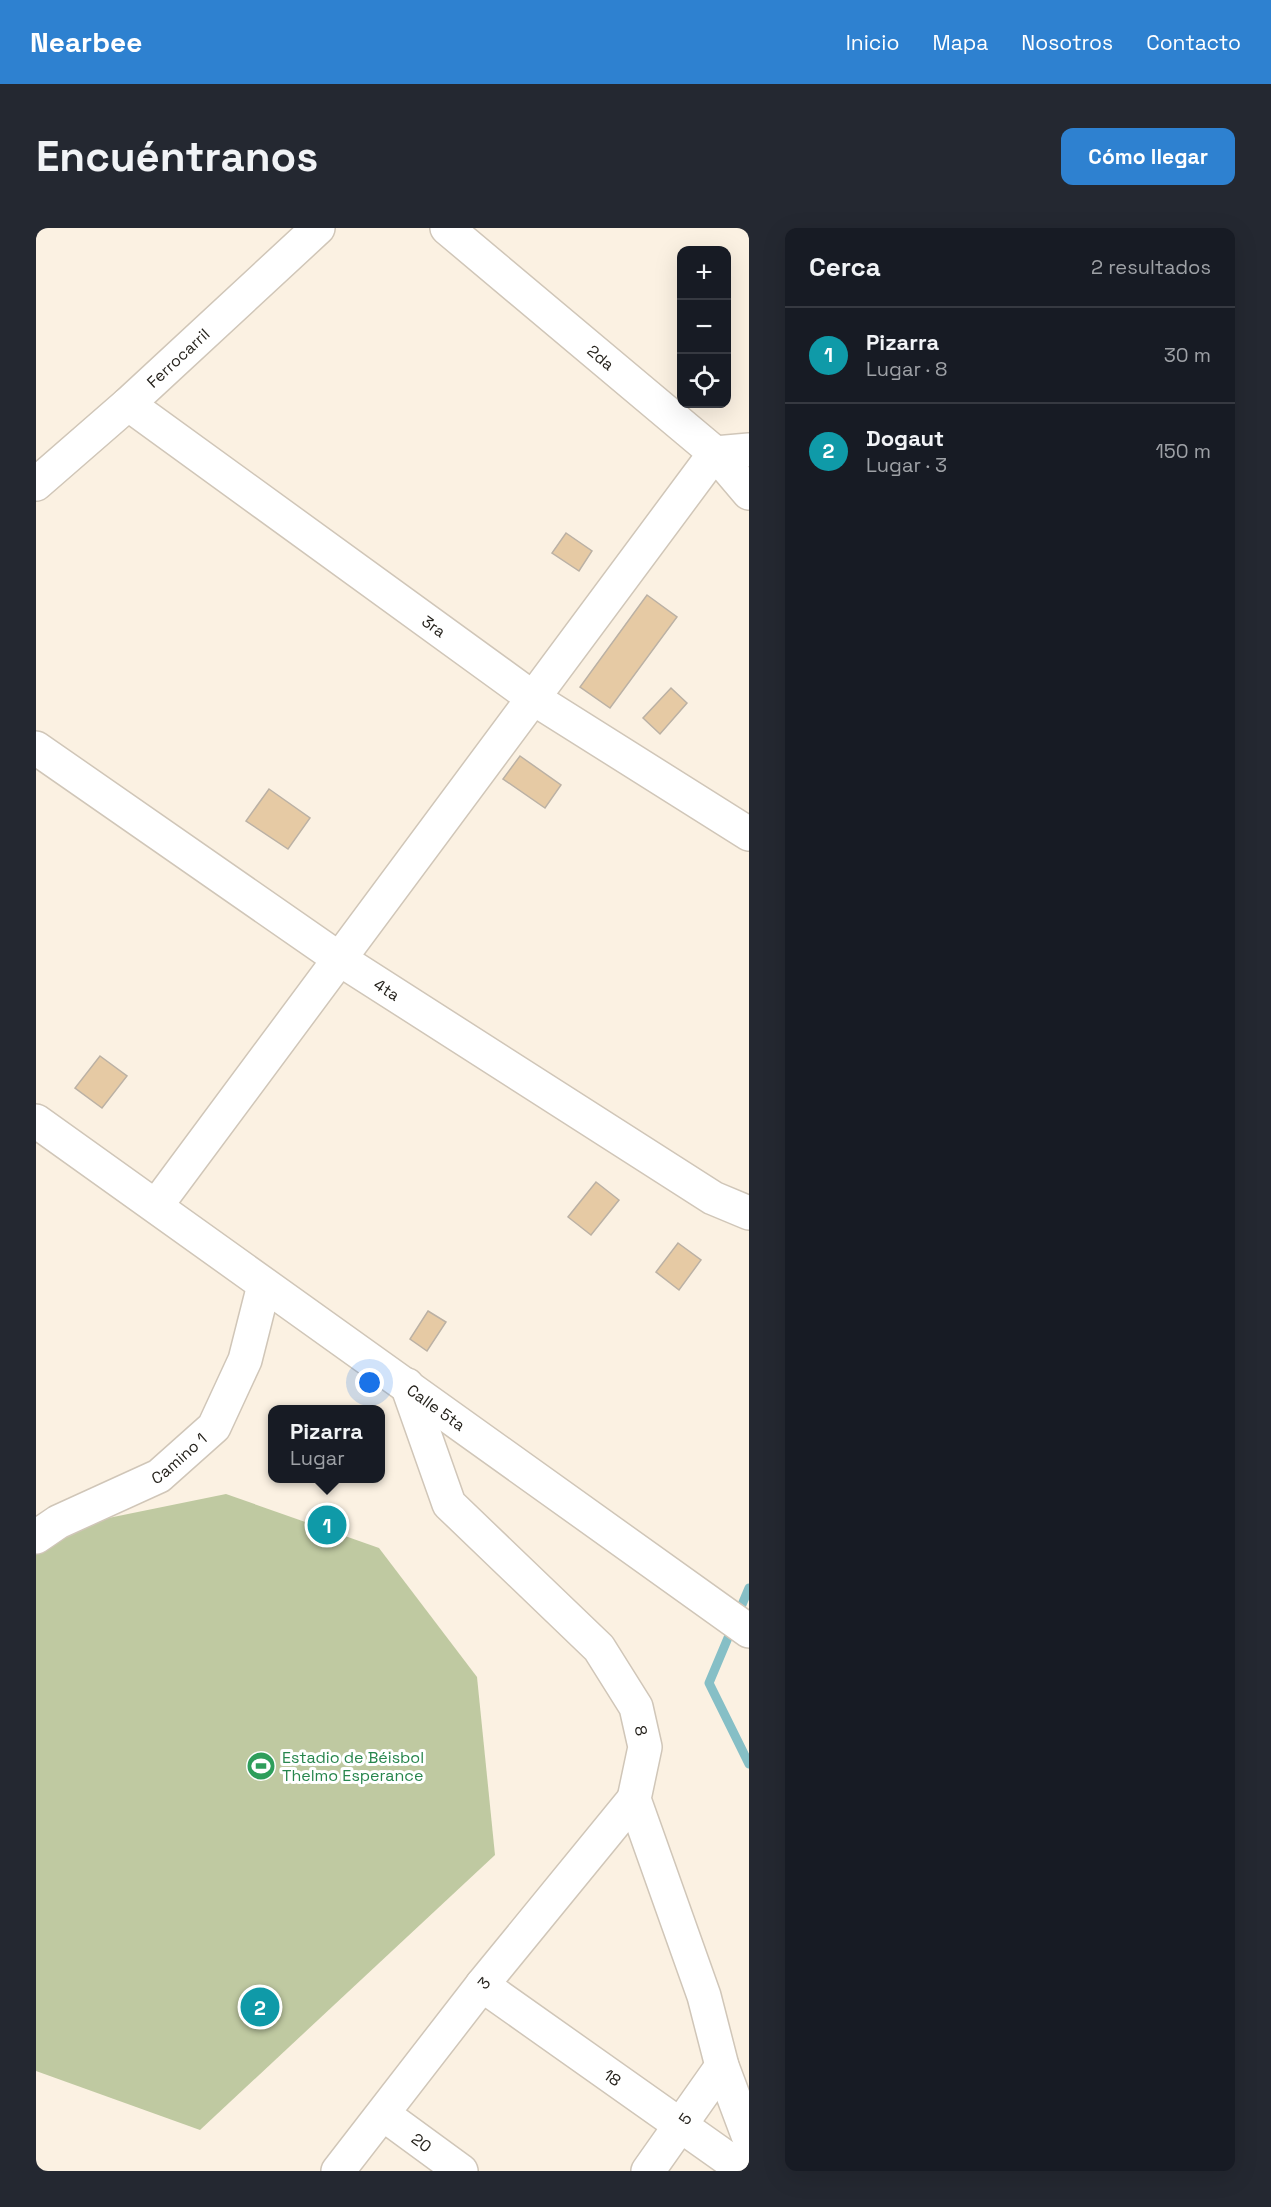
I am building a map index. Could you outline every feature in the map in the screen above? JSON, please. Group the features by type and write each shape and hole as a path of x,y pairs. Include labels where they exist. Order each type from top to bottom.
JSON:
{"street":[{"name":"Ferrocarril","path":"36,484 128,405 318,228"},
{"name":"2da","path":"447,228 715,453 749,493"},
{"name":"3ra","path":"128,405 533,698 749,834"},
{"path":"156,1206 715,453 749,450"},
{"name":"4ta","path":"36,748 338,958 714,1198 749,1213"},
{"name":"Calle 5ta","path":"36,1121 739,1624"},
{"name":"Camino 1","path":"36,1537 58,1522 159,1476 214,1427 245,1360 264,1285"},
{"name":"8","path":"407,1385 449,1504 599,1648 636,1707 645,1747 634,1799"},
{"path":"634,1799 704,1996 722,2066 749,2138"},
{"name":"3","path":"338,2171 482,1985 634,1799"},
{"name":"18","path":"482,1985 745,2171"},
{"name":"5","path":"648,2171 722,2066"},
{"name":"20","path":"383,2114 461,2171"}],"green space":[{"name":"Estadio de Béisbol Thelmo Esperance","path":"226,1494 379,1548 477,1677 495,1855 200,2130 36,2071 36,1555 74,1525"}],"building":[{"path":"566,533 592,551 579,571 552,553"},
{"path":"647,595 677,617 610,708 580,687"},
{"path":"671,688 687,703 660,734 643,718"},
{"path":"520,756 561,785 545,808 503,779"},
{"path":"269,789 310,818 288,849 246,821"},
{"path":"100,1056 127,1076 102,1108 75,1088"},
{"path":"596,1182 619,1200 591,1235 568,1217"},
{"path":"678,1243 701,1260 679,1290 656,1272"},
{"path":"428,1311 446,1322 427,1351 410,1339"},
{"path":"314,1517 343,1527 340,1534 311,1524"},
{"path":"274,1994 279,2005 246,2020 241,2008"}],"waterway":[{"path":"749,1588 709,1683 749,1764"}],"place":[{"name":"Pizarra","path":"327,1525"},
{"name":"Estadio de Béisbol Thelmo Esperance","path":"261,1766"},
{"name":"Dogaut","path":"260,2007"}]}
